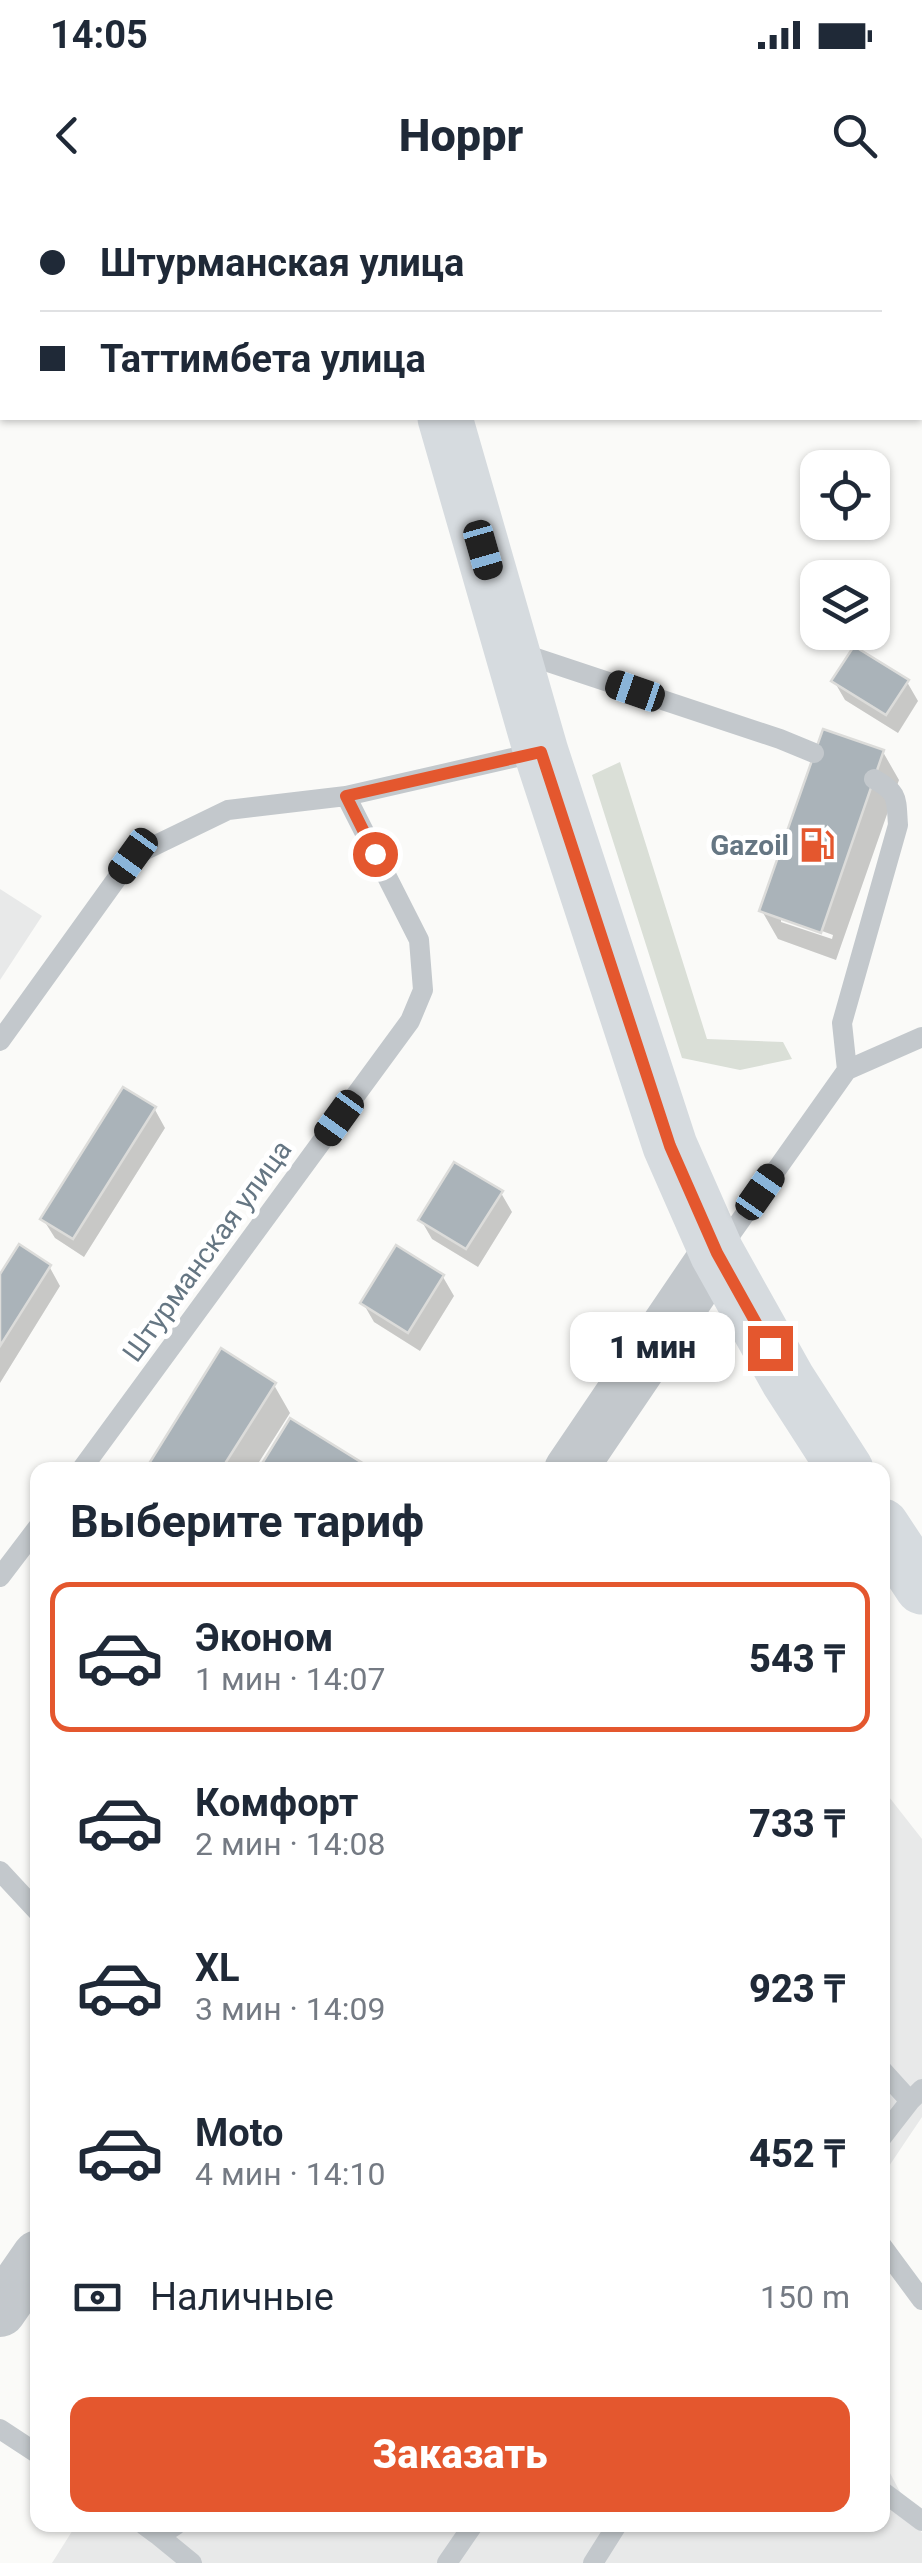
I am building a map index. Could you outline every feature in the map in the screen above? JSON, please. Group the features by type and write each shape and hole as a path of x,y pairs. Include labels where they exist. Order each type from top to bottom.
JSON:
{"main road":[{"path":"446,420 541,752 670,1146 717,1253 788,1380 841,1462"},
{"path":"890,1538 922,1587"}],"street":[{"path":"575,1462 717,1253"},
{"path":"0,2311 30,2268"}],"lane":[{"path":"512,650 814,753"},
{"path":"0,1041 133,856 228,810 346,796 541,752"},
{"path":"847,1070 842,1024 898,824 896,795 874,779"},
{"name":"Штурманская улица","path":"87,1462 410,1022 422,990 419,940 346,796"},
{"path":"717,1253 847,1070 922,1037"},
{"path":"0,1577 30,1538"},
{"path":"0,1871 30,1903"},
{"path":"890,2076 916,2095 890,2127"},
{"path":"890,2257 922,2300"},
{"path":"0,2430 30,2449"},
{"path":"890,2497 922,2521"},
{"path":"164,2532 192,2563"},
{"path":"447,2563 468,2532"},
{"path":"593,2563 613,2532"}],"shaded area":[{"path":"620,762 707,1039 783,1042 792,1059 740,1070 682,1058 592,775"},
{"path":"0,889 42,916 0,980"},
{"path":"890,1798 922,1839 922,2117 890,2165"},
{"path":"890,2473 922,2533 922,2563 52,2563 72,2532 890,2532"}],"building":[{"path":"851,650 860,650 909,680 886,715 831,681"},
{"name":"Gazoil","path":"823,729 884,750 821,933 759,911"},
{"path":"123,1087 156,1107 73,1239 40,1219"},
{"path":"454,1162 503,1191 466,1249 418,1220"},
{"path":"19,1244 51,1265 0,1346 0,1274"},
{"path":"396,1245 444,1275 408,1333 360,1303"},
{"path":"221,1348 276,1383 226,1462 150,1462"},
{"path":"290,1418 361,1462 263,1462"}],"place":[{"name":"Gazoil","path":"817,845"}],"route":[{"path":"375,854 346,796 541,752 670,1146 717,1253 770,1348"}]}
